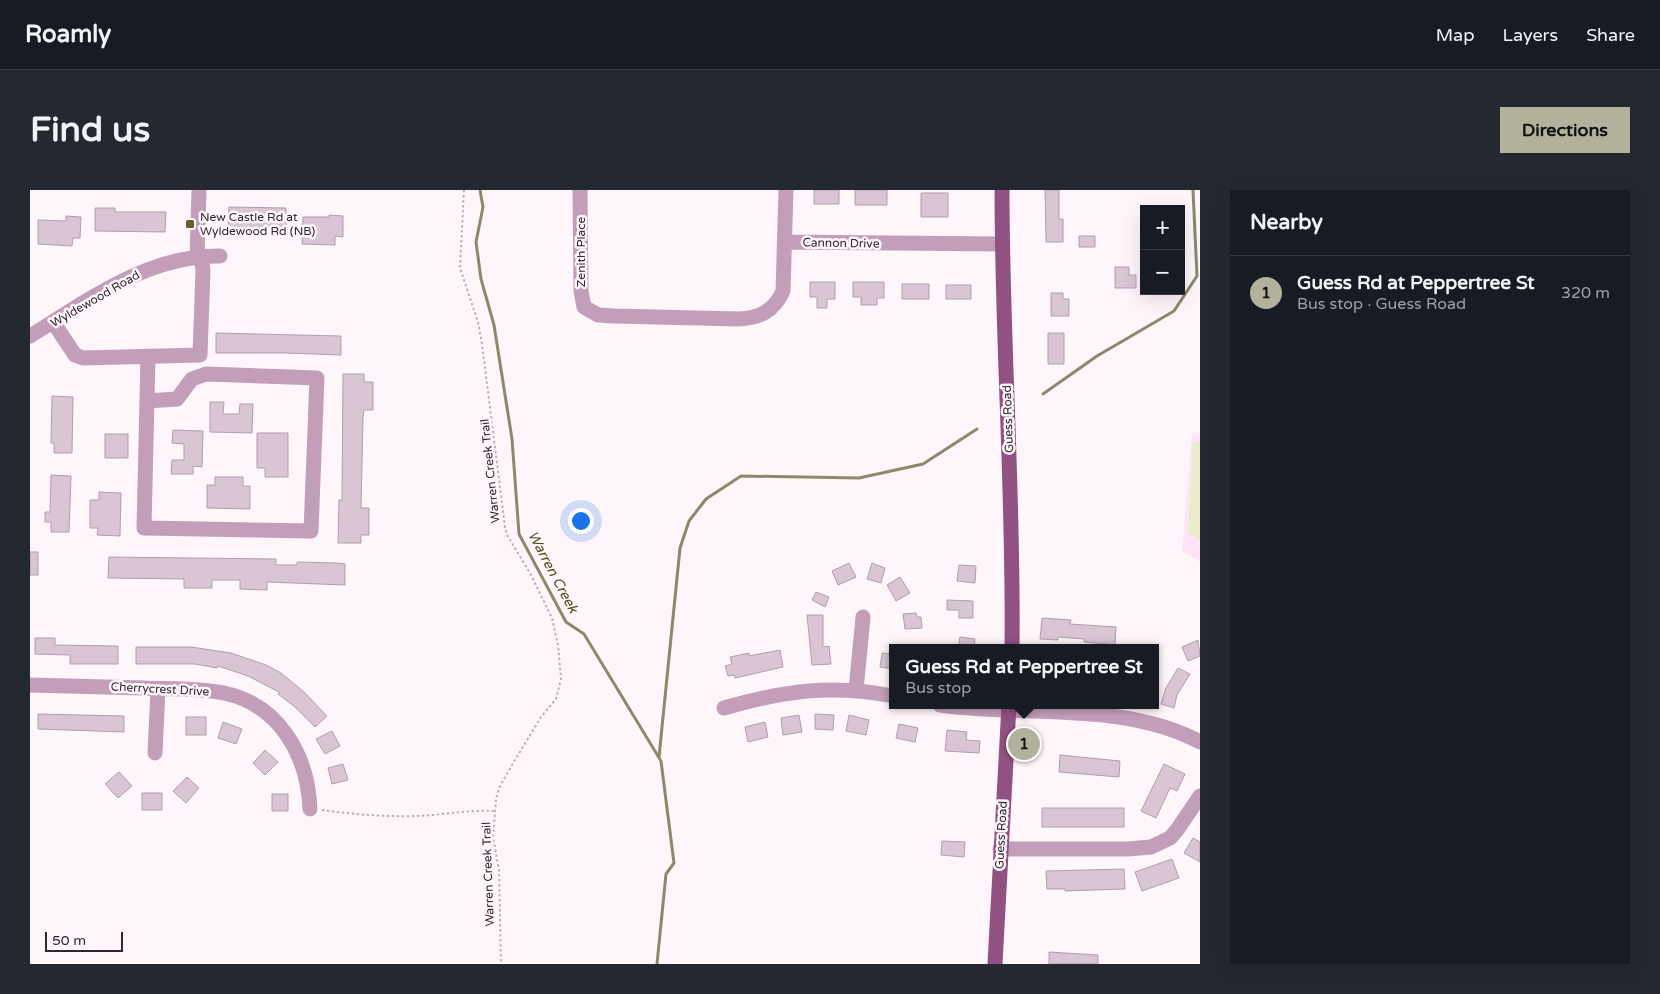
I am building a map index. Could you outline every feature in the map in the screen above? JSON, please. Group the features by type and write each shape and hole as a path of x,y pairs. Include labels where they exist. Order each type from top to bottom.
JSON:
{"main road":[{"name":"Guess Road","path":"1002,190 1002,244 1011,483 1012,644"},
{"name":"Guess Road","path":"995,964 1009,709"}],"street":[{"path":"199,190 199,257 203,270 200,355 206,374"},
{"name":"Zenith Place","path":"580,190 581,291 584,307 589,311"},
{"path":"785,242 786,190"},
{"name":"Cannon Drive","path":"589,311 614,316 755,318 770,310 783,291 785,242 1002,244"},
{"name":"Wyldewood Road","path":"30,336 129,277 175,262 199,257 220,256"},
{"path":"53,322 75,355 83,358 200,355"},
{"path":"147,401 177,399 192,380 206,374 318,378 311,531 144,528 148,357"},
{"path":"856,690 863,617"},
{"name":"Cherrycrest Drive","path":"30,685 158,688 225,693 252,704 274,719 292,739 300,756 309,790 310,809"},
{"path":"156,753 158,688"},
{"path":"724,708 784,692 856,690 889,695"},
{"path":"1020,709 1128,719 1198,736"},
{"path":"1000,849 1152,847 1161,843 1178,830 1200,796"}],"path":[{"name":"Warren Creek Trail","path":"464,190 460,268 478,322 482,344 507,535 530,573 555,628 561,679 556,699 541,717 499,788 493,837 499,870 501,964"},
{"path":"310,809 349,814 390,815 433,815 466,810 495,811"}],"shaded area":[{"path":"1200,432 1200,562 1182,551 1192,433"}],"green space":[{"path":"1200,442 1200,541 1188,533 1193,443"}],"building":[{"path":"814,190 839,190 839,204 814,204"},
{"path":"855,190 887,190 887,205 855,205"},
{"path":"1045,190 1059,190 1059,219 1063,219 1063,242 1046,242"},
{"path":"921,193 948,193 948,217 921,217"},
{"path":"229,207 286,208 286,229 228,228"},
{"path":"95,208 115,208 115,212 166,212 165,232 95,231"},
{"path":"329,215 343,216 343,237 335,236 335,245 302,244 303,217 329,217"},
{"path":"66,216 81,217 80,238 73,238 72,246 38,244 38,220 66,221"},
{"path":"1079,236 1095,236 1095,247 1079,247"},
{"path":"1115,267 1129,267 1129,275 1136,275 1136,288 1115,288"},
{"path":"810,282 835,282 835,299 827,299 827,308 817,308 817,297 810,297"},
{"path":"853,282 884,282 884,298 877,298 877,305 861,305 861,297 853,297"},
{"path":"902,284 929,284 929,299 902,299"},
{"path":"946,285 971,285 971,299 946,299"},
{"path":"1051,293 1063,293 1063,299 1069,299 1069,316 1051,316"},
{"path":"216,333 341,336 341,355 216,353"},
{"path":"1048,333 1064,333 1064,364 1048,364"},
{"path":"343,374 364,374 364,382 373,382 373,410 364,410 363,417 361,508 369,508 369,535 361,535 361,543 338,543 339,500 342,500"},
{"path":"52,396 73,397 72,453 54,453 54,443 51,443"},
{"path":"210,402 224,402 223,414 239,414 240,404 253,404 252,433 210,432"},
{"path":"173,430 203,431 202,467 193,466 193,474 171,474 172,460 184,460 184,444 172,443"},
{"path":"257,433 288,433 288,477 265,477 265,468 257,468"},
{"path":"105,434 128,434 128,458 105,458"},
{"path":"51,475 71,476 69,532 51,532 51,522 45,522 45,512 50,512"},
{"path":"215,477 243,477 243,486 250,486 250,509 207,508 207,485 215,485"},
{"path":"99,492 121,493 120,536 97,535 98,528 90,528 90,500 99,500"},
{"path":"30,552 38,552 38,575 30,575"},
{"path":"109,557 276,559 276,565 297,565 297,562 337,563 345,564 345,585 267,582 267,590 240,589 240,580 212,580 212,588 184,588 184,579 108,578"},
{"path":"849,563 856,577 838,585 832,571"},
{"path":"872,563 885,568 881,583 867,579"},
{"path":"959,565 976,566 975,583 957,581"},
{"path":"900,577 910,593 896,601 887,585"},
{"path":"816,592 829,597 825,607 812,600"},
{"path":"947,600 973,601 973,618 959,618 959,610 947,610"},
{"path":"916,613 917,617 921,617 922,628 905,629 903,614"},
{"path":"807,615 823,615 823,647 829,646 831,664 812,665"},
{"path":"1042,618 1071,620 1070,624 1116,627 1115,644 1084,642 1084,639 1058,637 1058,640 1040,639"},
{"path":"960,637 975,639 974,644 959,644"},
{"path":"35,638 55,638 55,645 118,646 118,664 70,664 70,655 35,654"},
{"path":"1198,640 1200,656 1188,661 1182,647"},
{"path":"136,647 191,647 231,653 266,665 281,673 304,692 327,716 315,727 295,707 278,694 279,692 248,676 218,666 217,668 195,664 136,664"},
{"path":"780,650 783,667 735,678 735,675 728,676 725,666 732,664 730,657 749,653 749,656"},
{"path":"882,653 889,654 889,668 880,667"},
{"path":"1178,668 1190,674 1177,695 1174,708 1161,704 1166,688"},
{"path":"38,714 124,716 124,732 38,729"},
{"path":"815,714 834,715 833,730 815,729"},
{"path":"799,715 802,732 783,735 781,718"},
{"path":"849,715 869,720 866,735 846,731"},
{"path":"186,717 206,717 206,735 186,735"},
{"path":"223,722 242,729 236,744 218,738"},
{"path":"765,722 768,737 748,742 745,727"},
{"path":"899,724 918,728 915,742 896,738"},
{"path":"947,730 967,732 966,740 980,741 979,753 945,751"},
{"path":"332,731 340,746 325,754 316,739"},
{"path":"265,750 278,762 265,775 253,763"},
{"path":"1060,755 1120,761 1119,777 1059,772"},
{"path":"343,764 348,780 332,784 328,768"},
{"path":"1164,764 1185,774 1177,791 1170,788 1156,818 1141,811"},
{"path":"119,772 132,786 118,798 105,784"},
{"path":"187,777 199,788 186,803 173,791"},
{"path":"142,793 162,793 162,810 142,810"},
{"path":"272,794 288,794 288,811 272,811"},
{"path":"1042,808 1124,808 1124,827 1042,827"},
{"path":"1193,838 1200,842 1200,862 1184,853"},
{"path":"942,841 965,842 964,857 941,855"},
{"path":"1172,859 1179,878 1142,891 1135,872"},
{"path":"1124,869 1125,889 1065,891 1065,889 1047,889 1046,871"},
{"path":"1049,952 1098,955 1098,964 1049,964"}],"waterway":[{"name":"Warren Creek","path":"480,190 483,207 476,242 481,279 494,325 512,439 519,534 566,622 584,634 661,761 674,863 666,874 657,964"},
{"path":"1043,394 1097,356 1174,311 1197,276 1193,190"},
{"path":"659,757 680,548 689,521 706,499 741,476 859,478 923,464 977,429"}],"place":[{"name":"New Castle Rd at Wyldewood Rd (NB)","path":"190,224"},
{"name":"Guess Rd at Peppertree St","path":"1024,744"}]}
